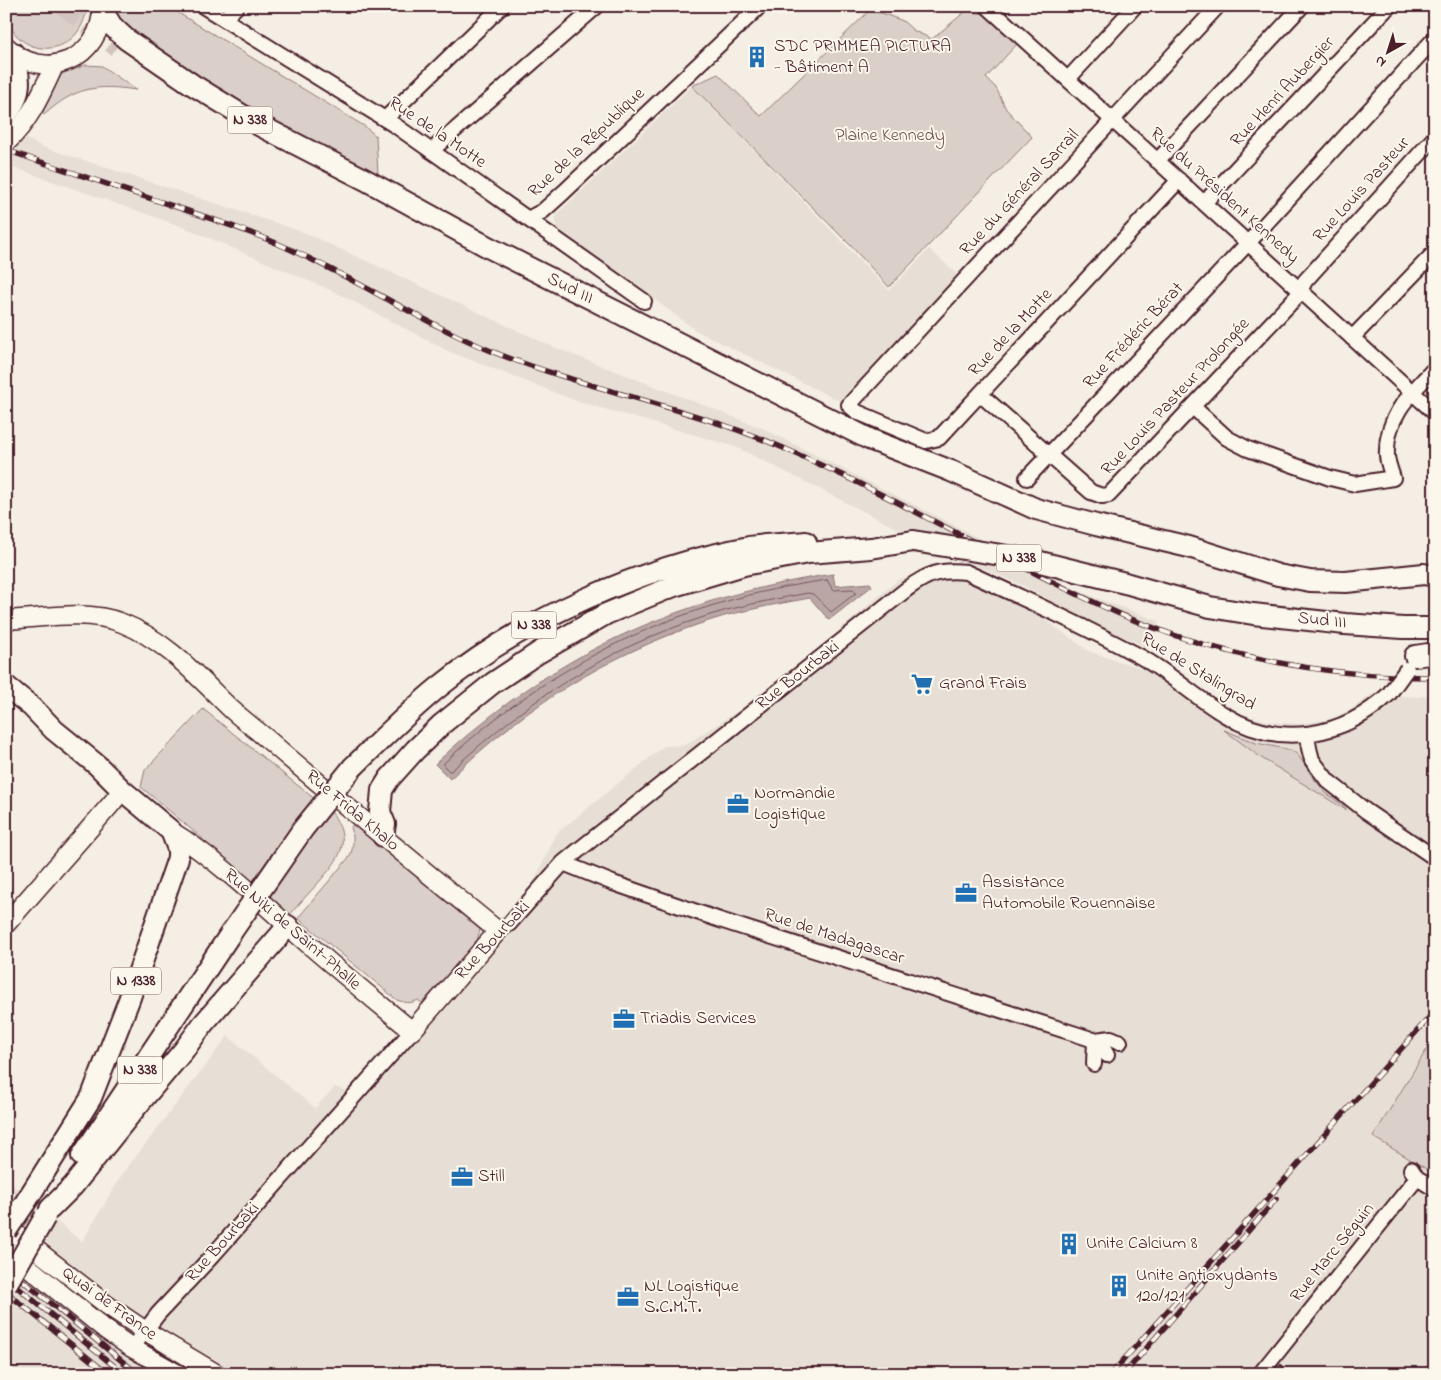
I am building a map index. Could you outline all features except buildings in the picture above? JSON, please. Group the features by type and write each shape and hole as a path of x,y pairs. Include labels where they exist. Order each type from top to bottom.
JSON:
{"highway":[{"name":"N 338","path":"102,8 112,26 126,40 193,85 255,123 415,207"},
{"path":"117,47 187,97 255,136 403,210 415,207"},
{"path":"9,50 18,69 19,86 14,120"},
{"name":"Sud III","path":"415,207 488,248 869,439 951,471 1036,509 1181,545 1278,575 1310,581 1346,582 1424,574 1435,576"},
{"name":"N 338","path":"48,1213 76,1165 303,829 353,767 439,686 494,648 571,604 659,571 713,555 751,547 824,540 913,541"},
{"path":"383,836 385,824 380,812 382,790 389,779 442,724 493,683 538,653 606,614 674,586 744,566 808,553 872,548 913,541"},
{"name":"Sud III","path":"913,541 1032,560 1125,583 1210,607 1252,614 1345,624 1435,628"},
{"path":"1411,662 1435,653"},
{"path":"6,686 32,707 54,730 97,765 122,790 171,831"},
{"name":"N 1338","path":"6,1232 91,1098 129,1000 178,858 178,849 171,831"},
{"path":"6,1285 17,1263 48,1213 73,1186 203,1024 288,926"}],"main road":[{"path":"9,50 35,64 55,64 68,61 80,54 89,45 100,26 102,8"},
{"path":"6,142 14,120 40,98 55,64"},
{"name":"Rue Frida Khalo","path":"6,620 72,615 96,617 121,623 142,632 160,644 209,686 251,726 498,931"},
{"path":"6,924 122,790"},
{"name":"Rue Niki de Saint-Phalle","path":"171,831 191,844 279,917 412,1031"},
{"name":"Rue Bourbaki","path":"412,1031 498,931"},
{"name":"Quai de France","path":"6,1226 107,1305 144,1330 217,1374"},
{"name":"Quai de France","path":"6,1249 106,1330 132,1348 178,1374"}],"street":[{"name":"Rue de la Motte","path":"203,6 385,119 644,301"},
{"path":"224,19 237,6"},
{"path":"385,119 502,6"},
{"path":"431,151 597,6"},
{"name":"Rue de la République","path":"677,79 748,6"},
{"name":"Rue de la République","path":"528,219 537,205 760,6"},
{"name":"Rue du Président Kennedy","path":"987,6 1435,413"},
{"path":"1068,79 1135,6"},
{"name":"Rue du Général Sarrail","path":"849,405 1218,6"},
{"path":"1157,161 1302,6"},
{"name":"Rue Henri Aubergier","path":"1204,204 1389,6"},
{"name":"Rue Frédéric Bérat","path":"1027,478 1248,243 1435,38"},
{"name":"Rue Louis Pasteur","path":"1301,291 1305,281 1435,137"},
{"name":"Rue de la Motte","path":"849,405 857,412 926,441 939,438 1179,180"},
{"path":"1352,338 1435,252"},
{"name":"Rue Louis Pasteur Prolongée","path":"1048,454 1091,492 1102,496 1108,495 1301,291"},
{"path":"1193,407 1227,438 1248,449 1330,478 1355,484 1393,478 1387,456 1390,429 1398,410 1435,368"},
{"path":"980,394 1048,454"},
{"name":"Rue de Stalingrad","path":"907,590 927,576 941,572 966,572 1054,613 1143,658 1237,722 1275,733 1307,735 1330,730 1359,717 1370,711 1389,694 1411,662"},
{"name":"Rue Bourbaki","path":"498,931 525,908 563,863 907,590"},
{"path":"1307,735 1312,760 1328,781 1366,811 1435,858"},
{"name":"Rue de Madagascar","path":"563,863 612,883 720,920 1095,1040 1111,1038 1120,1042"},
{"name":"Rue Bourbaki","path":"132,1348 144,1330 412,1031"},
{"path":"1095,1040 1103,1047 1107,1055"},
{"path":"1094,1064 1095,1040"},
{"name":"Rue Marc Séguin","path":"1260,1374 1414,1174 1435,1189"}],"shaded area":[{"path":"692,86 889,290 929,249 959,276 840,401 697,331 556,227 556,215"},
{"path":"6,129 43,147 303,232 556,348 762,428 954,525 1077,591 1159,621 1146,647 1080,617 1024,586 938,549 736,447 574,400 448,351 337,293 186,228 6,165"},
{"path":"978,571 1090,652 1191,684 1221,704 1241,714 1271,722 1298,724 1331,719 1352,709 1372,694 1416,697 1435,695 1435,1036 1373,1137 1435,1174 1435,1374 6,1374 6,1180 82,1242 121,1176 228,1036 315,1108 335,1087 350,1092 532,885 557,833 664,746 685,745 769,691 899,579 939,572"}],"green space":[{"path":"6,6 87,7 81,26 71,39 58,46 44,48 30,45 18,36 9,23"},
{"path":"114,6 167,6 364,126 376,136 378,175 229,99 125,27 114,11"},
{"name":"Plaine Kennedy","path":"871,9 903,21 914,31 932,39 966,11 985,14 1017,44 986,78 996,88 1006,109 1032,137 889,287 851,246 692,86 718,74 761,116"},
{"path":"86,65 102,66 136,90 109,87 87,90 66,98 44,115 42,113 59,76 69,70 71,71"},
{"path":"203,709 332,813 342,833 341,850 332,866 288,917 199,844 203,839 141,787 145,770"},
{"path":"1224,730 1256,743 1291,750 1298,755 1326,793 1345,807 1346,810 1263,759"},
{"path":"356,821 478,924 480,930 477,941 422,1003 418,1000 408,1003 397,1000 298,918 350,856 353,842 351,827"},
{"path":"1435,1036 1435,1174 1373,1137"}],"water":[{"path":"833,574 835,586 870,583 872,586 829,620 810,598 728,615 651,643 614,660 544,701 480,751 450,779 435,764 479,725 524,691 571,662 619,637 668,616 721,598"}],"tunnel":[{"path":"64,6 117,47"}],"railway":[{"path":"6,150 215,220 276,243 331,269 440,327 496,353 567,378 675,409 781,447 873,490 1111,610 1176,636 1249,656 1322,670 1360,674 1435,677"},
{"path":"1111,1374 1435,1011"},
{"path":"1124,1374 1276,1199"},
{"path":"6,1267 138,1374"},
{"path":"6,1278 124,1374"},
{"path":"6,1292 108,1374"},
{"path":"1275,1374 1281,1367"}],"place":[{"name":"SDC PRIMMEA PICTURA - Bâtiment A","path":"757,57"},
{"name":"Grand Frais","path":"922,684"},
{"name":"Normandie Logistique","path":"738,804"},
{"name":"Assistance Automobile Rouennaise","path":"966,893"},
{"name":"Triadis Services","path":"624,1019"},
{"name":"Still","path":"462,1177"},
{"name":"Unite Calcium 8","path":"1069,1244"},
{"name":"Unite antioxydants 120/121","path":"1119,1286"},
{"name":"NL Logistique S.C.M.T.","path":"628,1297"}]}
